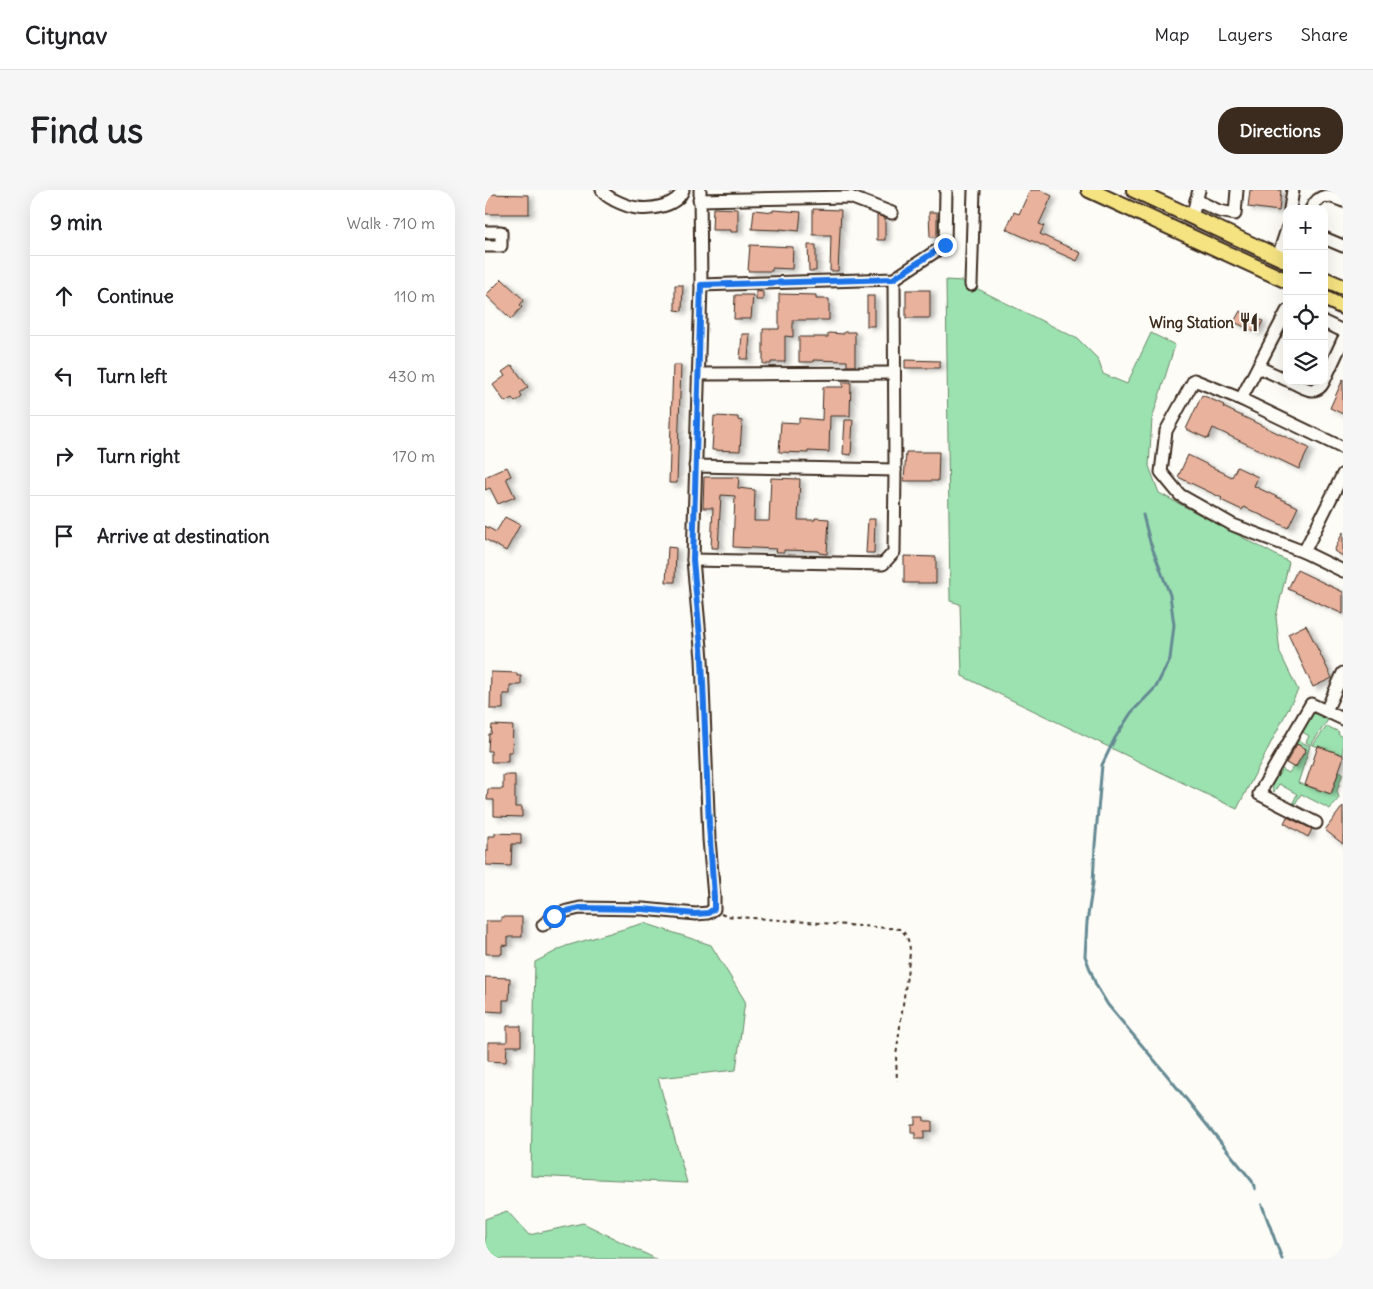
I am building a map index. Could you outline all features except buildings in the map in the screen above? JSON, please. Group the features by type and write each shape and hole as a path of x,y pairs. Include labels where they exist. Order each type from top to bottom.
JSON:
{"main road":[{"path":"1089,190 1283,279"},
{"path":"1134,190 1282,259"},
{"path":"1328,281 1343,287"},
{"path":"1328,300 1343,307"}],"street":[{"path":"601,190 619,203 637,208 657,208 675,200 683,190"},
{"path":"701,285 893,279 945,245 946,190"},
{"path":"971,285 974,190"},
{"path":"1192,217 1198,195 1219,211 1235,214 1237,190"},
{"path":"1291,205 1293,190"},
{"path":"543,925 554,916 580,908 643,909 695,914 708,913 714,909 700,624 693,560 701,285 699,195 850,197 892,213"},
{"path":"1313,205 1322,196 1330,196 1343,202"},
{"path":"485,232 501,232 501,246 485,246"},
{"path":"1328,240 1343,246"},
{"path":"693,560 883,564 893,552 895,470 893,279"},
{"path":"1241,399 1283,319"},
{"path":"1328,324 1343,331"},
{"path":"1328,372 1343,340"},
{"path":"1258,367 1283,378"},
{"path":"698,374 894,372"},
{"path":"1343,448 1241,399 1194,380 1166,432 1161,472 1180,495 1187,499 1233,524 1304,552 1343,571"},
{"path":"1300,385 1311,390 1317,390 1322,385"},
{"path":"695,466 895,470"},
{"path":"1304,552 1343,474"},
{"path":"1326,711 1343,673"},
{"path":"1316,823 1259,794 1311,704 1343,718"}],"path":[{"path":"712,911 726,916 901,929 907,935 910,942 910,954 896,1056 897,1081"}],"green space":[{"path":"946,280 962,281 1078,339 1098,359 1103,374 1127,384 1151,333 1175,345 1152,419 1149,466 1159,493 1289,562 1276,617 1280,653 1298,690 1237,809 962,676 960,604 950,601"},
{"path":"1315,709 1330,717 1311,745 1306,742 1309,736 1301,731"},
{"path":"1327,726 1339,732 1338,734 1343,737 1343,755 1313,745"},
{"path":"1297,740 1310,746 1298,783 1331,794 1339,771 1343,773 1337,791 1339,798 1330,809 1301,794 1295,804 1293,803 1297,794 1279,784 1274,792 1272,786 1280,768 1289,773 1293,767 1295,768 1306,749 1295,743"},
{"path":"644,923 711,945 745,1001 736,1070 658,1078 687,1183 531,1176 535,962 566,946"},
{"path":"507,1211 529,1235 583,1223 656,1259 485,1259 485,1219"}],"waterway":[{"path":"1143,515 1150,542 1170,595 1174,625 1170,659 1156,687 1131,713 1115,738 1102,765 1085,956 1096,985 1108,1005 1252,1181 1255,1189"},
{"path":"1262,1205 1282,1259"}],"place":[{"name":"Wing Station","path":"1249,322"}],"route":[{"path":"554,916 580,908 643,909 702,914 712,911 715,906 709,825 700,624 693,560 701,285 893,279 945,245"}]}
